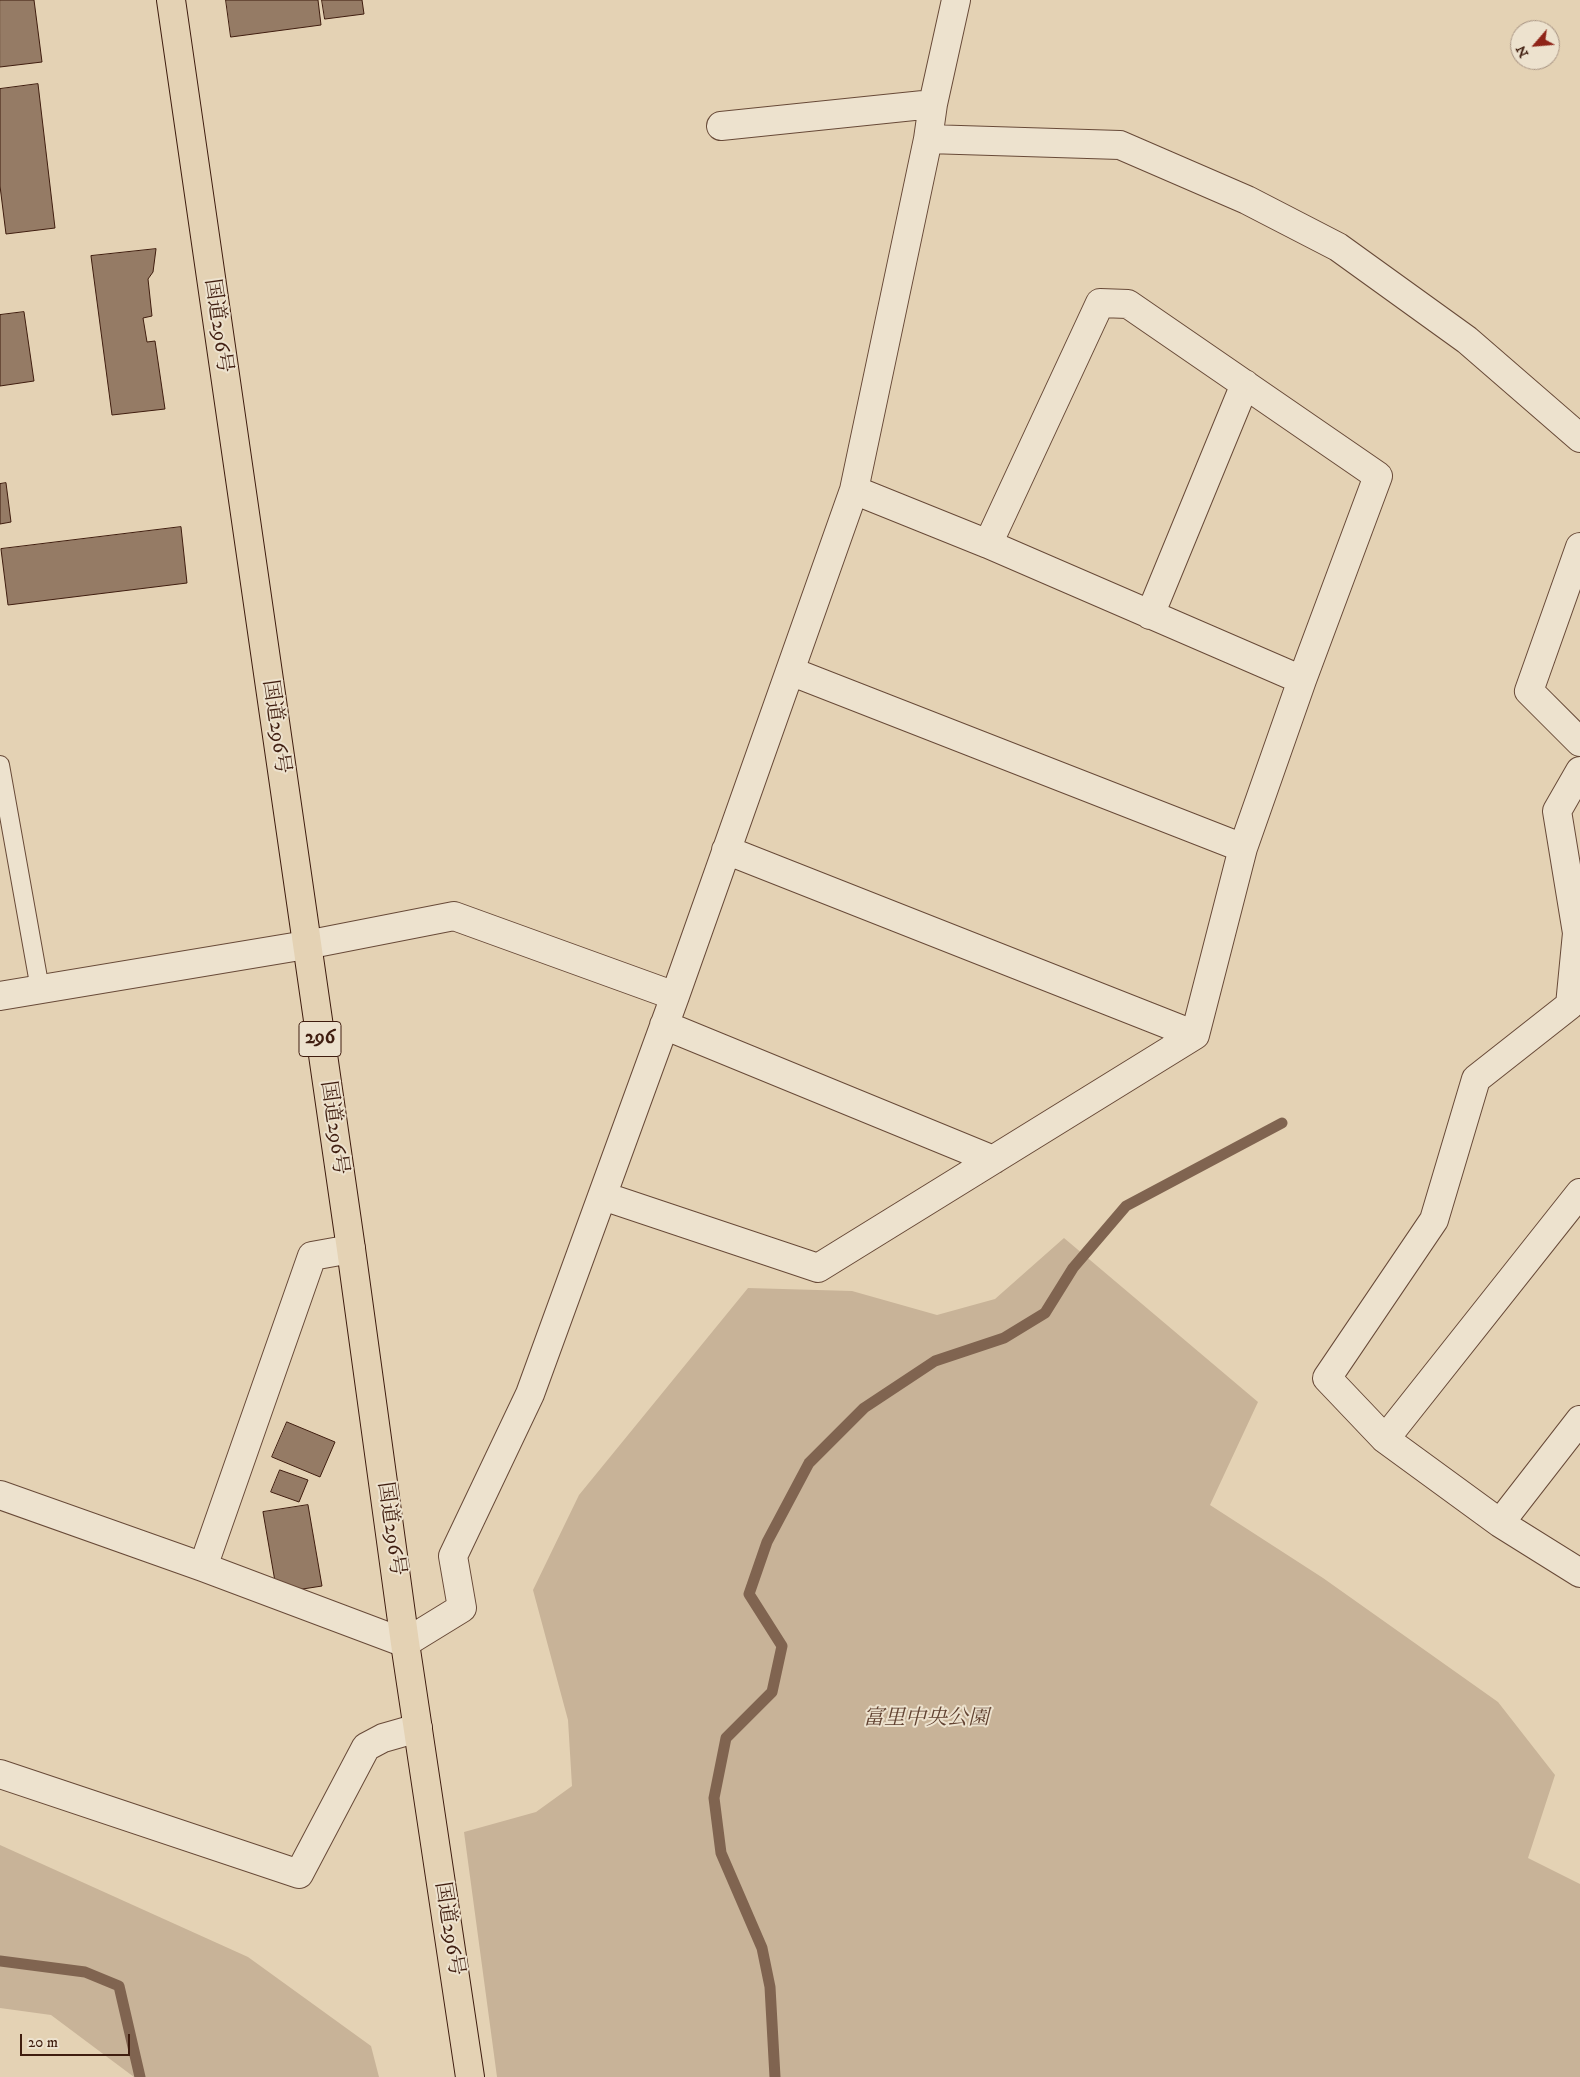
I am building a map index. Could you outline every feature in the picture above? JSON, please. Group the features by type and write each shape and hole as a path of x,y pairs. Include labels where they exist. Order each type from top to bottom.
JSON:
{"highway":[{"name":"国道296号","path":"171,0 351,1249 405,1643 470,2077"}],"street":[{"path":"0,1495 202,1567 405,1643 462,1608 453,1556 530,1394 675,996 854,490 928,139 933,104 960,1"},
{"path":"722,126 933,104"},
{"path":"928,139 1120,145 1247,200 1338,247 1466,340 1580,438"},
{"path":"603,1196 818,1268 1195,1036 1244,848 1302,680 1378,476 1128,304 1100,303 988,544"},
{"path":"1150,615 1245,384"},
{"path":"854,490 988,544 1302,680"},
{"path":"1580,547 1529,691 1580,742"},
{"path":"790,671 1244,848"},
{"path":"1580,771 1557,811 1577,933 1570,1005 1476,1078 1434,1220 1327,1378 1385,1439 1500,1523 1580,1573"},
{"path":"726,850 1195,1036"},
{"path":"0,996 306,945 454,916 675,996"},
{"path":"664,1025 993,1160"},
{"path":"1385,1439 1580,1193"},
{"path":"202,1567 312,1256 351,1249"},
{"path":"1500,1523 1580,1420"},
{"path":"0,1774 299,1874 366,1747 383,1738 418,1728"}],"lane":[{"path":"0,765 40,989"}],"green space":[{"name":"富里中央公園","path":"1064,1238 1258,1402 1210,1505 1323,1578 1498,1702 1555,1775 1528,1858 1580,1884 1580,2077 497,2077 464,1832 536,1812 572,1786 568,1720 533,1590 579,1495 748,1288 852,1291 937,1315 995,1299"},
{"path":"0,1845 248,1957 371,2046 379,2077 134,2077 51,2015 0,2008"}],"building":[{"path":"0,0 34,0 42,62 0,67"},
{"path":"226,0 318,0 321,25 231,37"},
{"path":"322,0 362,0 364,14 325,19"},
{"path":"38,84 55,228 6,234 0,186 0,89"},
{"path":"156,249 153,272 148,279 152,316 143,318 147,342 155,341 165,409 112,415 91,256"},
{"path":"24,312 34,381 0,386 0,315"},
{"path":"6,483 11,522 0,524 0,484"},
{"path":"181,527 187,583 8,605 1,549"},
{"path":"287,1422 335,1442 320,1477 272,1457"},
{"path":"280,1470 308,1480 299,1502 271,1492"},
{"path":"308,1505 322,1586 277,1593 263,1512"}],"waterway":[{"path":"775,2077 770,1987 762,1948 721,1853 714,1798 726,1738 772,1692 782,1646 749,1594 767,1542 809,1463 864,1408 935,1361 1004,1338 1045,1313 1073,1268 1126,1206 1282,1123"},
{"path":"0,1961 85,1972 119,1986 140,2077"}]}
